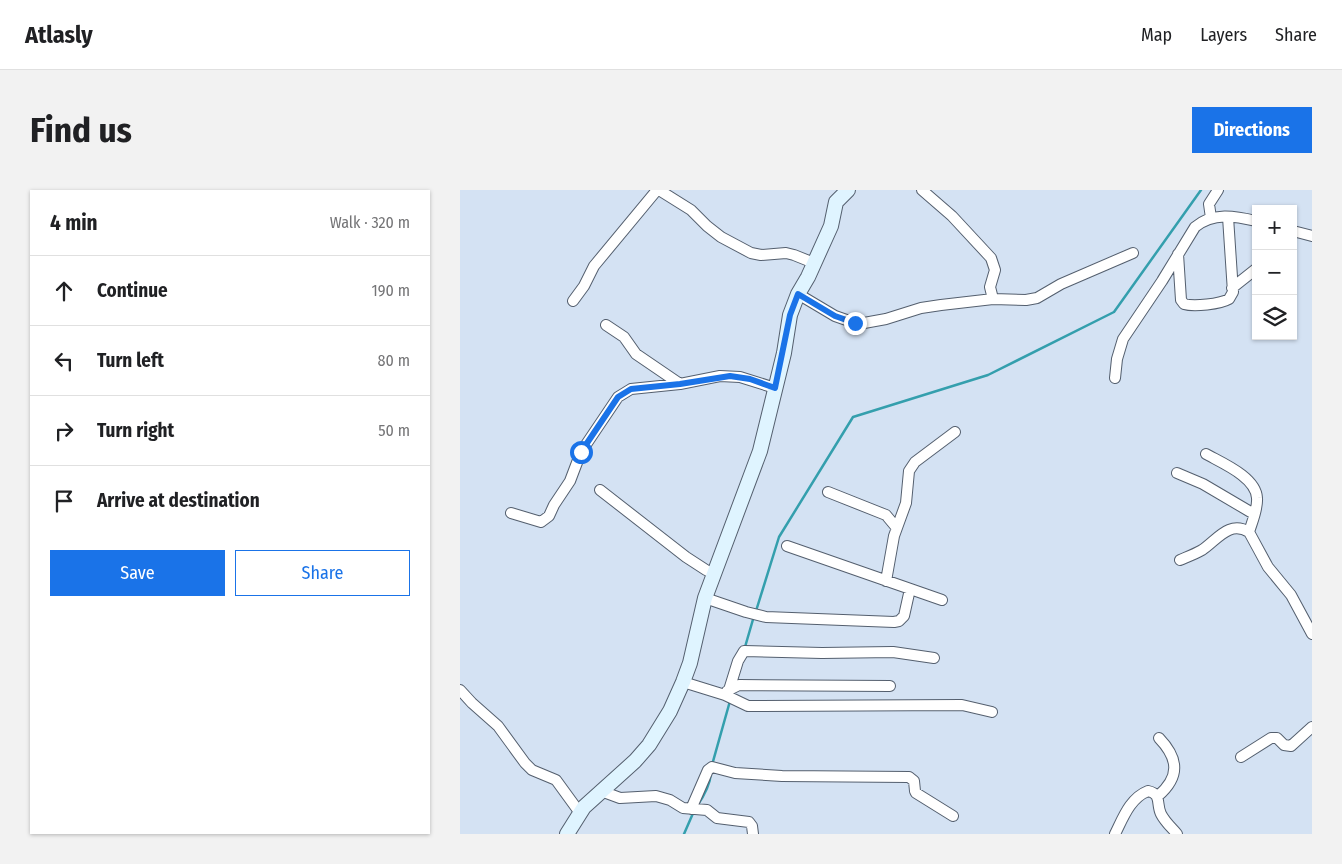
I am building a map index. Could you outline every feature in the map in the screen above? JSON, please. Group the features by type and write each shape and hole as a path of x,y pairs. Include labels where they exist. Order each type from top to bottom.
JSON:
{"street":[{"path":"573,301 584,286 594,266 658,190 690,210 721,237 751,253 761,255 794,254 814,263"},
{"path":"567,834 580,813 649,745 670,712 690,663 705,598 760,451 790,315 830,226 836,202 848,190"},
{"path":"922,190 952,216 990,258 995,270 990,288 993,299"},
{"path":"1211,218 1208,208 1209,204 1218,190"},
{"path":"1178,254 1182,300 1184,304 1226,301 1232,296 1228,217"},
{"path":"1115,378 1117,359 1123,339 1195,227 1211,218 1228,217 1252,220"},
{"path":"1297,232 1312,236"},
{"path":"798,294 835,316 855,323 886,319 921,308 993,299 1026,300 1037,298 1061,284 1133,254"},
{"path":"1232,288 1252,272"},
{"path":"606,325 624,337 636,354 680,384"},
{"path":"510,513 541,522 547,518 570,481 581,452 618,397 623,394 637,388 680,384 730,376 750,379 775,388"},
{"path":"886,581 896,527 906,503 907,475 911,467 955,432"},
{"path":"1206,454 1240,474 1252,484 1257,498 1249,532"},
{"path":"1177,473 1203,484 1254,514"},
{"path":"600,490 686,557 714,574"},
{"path":"828,492 886,515 896,527"},
{"path":"1180,560 1201,550 1228,529 1238,528 1249,532 1268,566 1291,595 1312,634"},
{"path":"788,546 942,600"},
{"path":"705,598 759,615 798,619 899,621 904,616 910,589"},
{"path":"726,692 744,651 893,652 934,658"},
{"path":"682,682 726,692 748,706 962,706 992,712"},
{"path":"726,692 739,685 890,686"},
{"path":"460,690 498,726 532,770 556,780 580,813"},
{"path":"1240,757 1271,738 1277,738 1284,745 1291,746 1312,727"},
{"path":"1158,796 1170,784 1174,766 1173,756 1159,738"},
{"path":"691,810 708,770 712,767 730,772 782,776 908,777 914,781 914,791 916,793 953,816"},
{"path":"601,791 614,797 656,796 670,800 683,808 707,810 714,817 749,822 752,826 753,834"},
{"path":"1115,834 1126,811 1140,795 1150,791 1158,796"},
{"path":"1158,796 1160,813 1177,834"}],"waterway":[{"path":"756,611 779,537 853,417 988,375 1114,312 1201,190"},
{"path":"745,647 754,616"},
{"path":"712,765 730,701"},
{"path":"697,806 706,791 711,773"},
{"path":"684,834 694,811"}],"route":[{"path":"581,452 618,397 631,389 670,386 720,376 750,379 775,388 784,353 790,315 798,294 835,316 855,323"}]}
